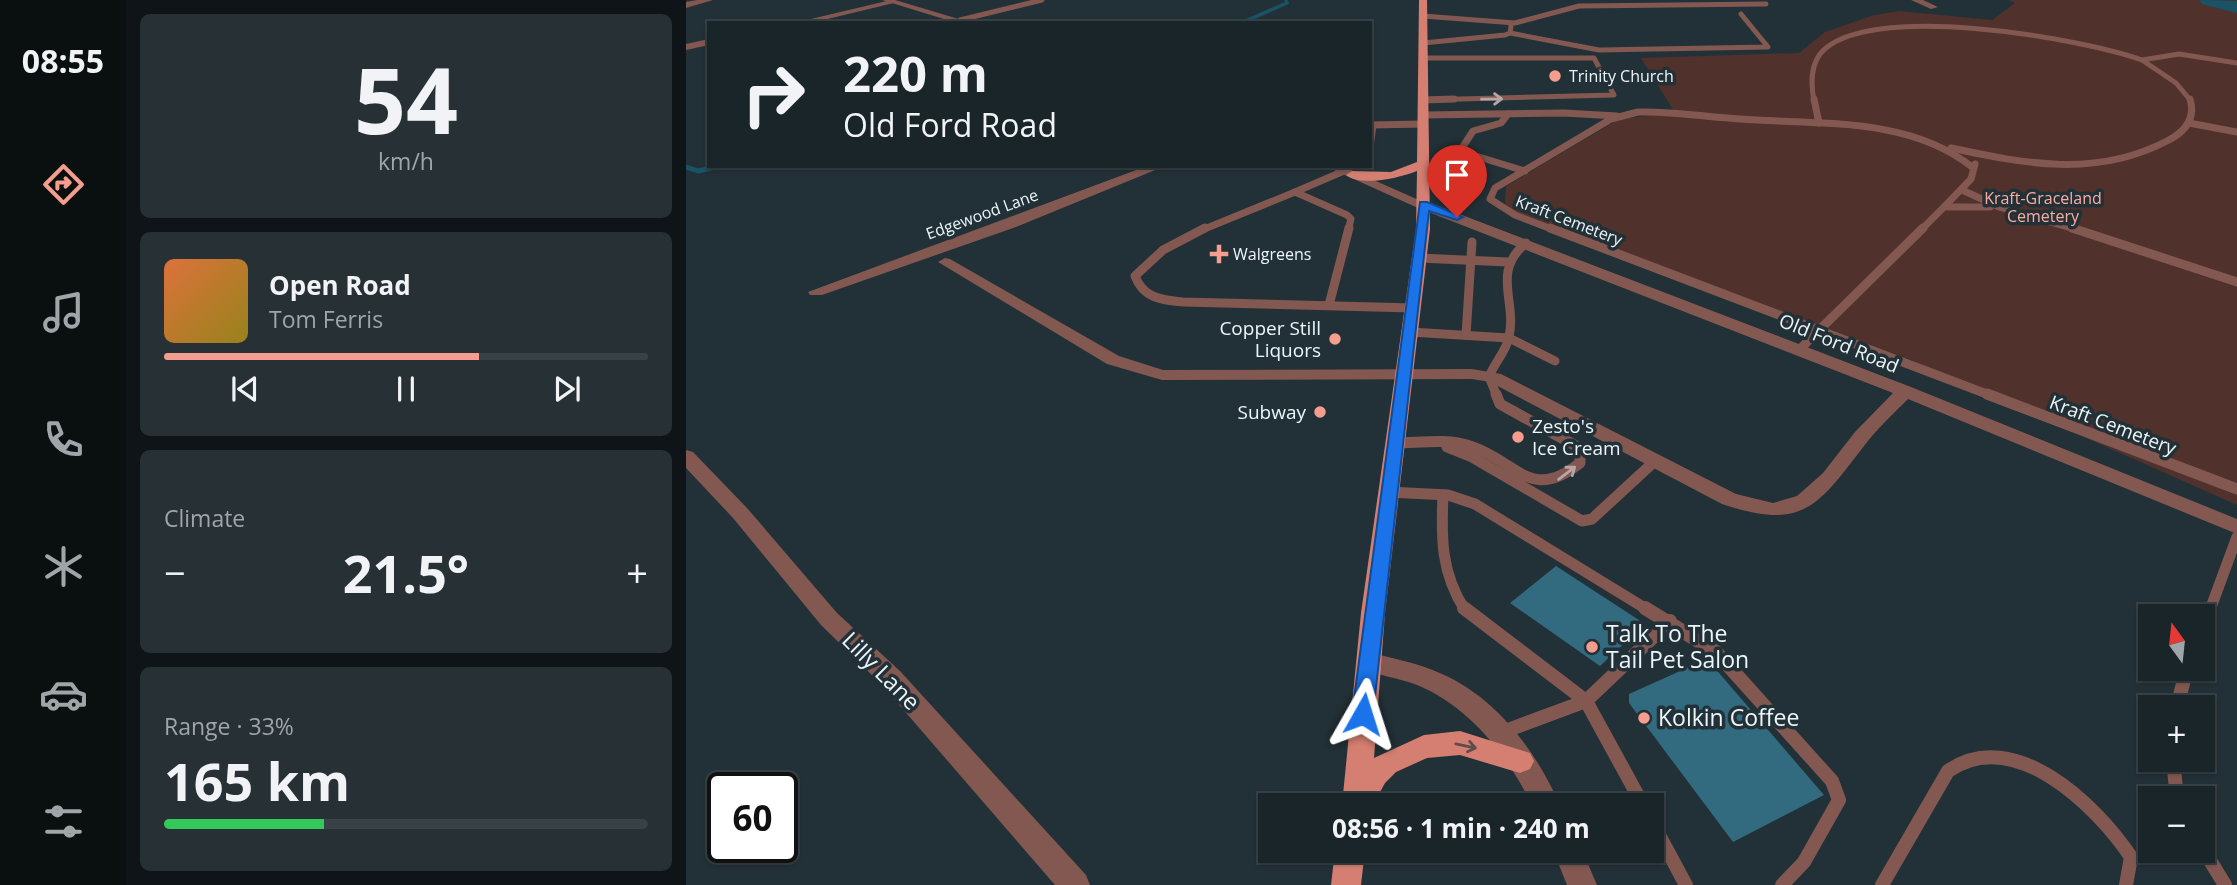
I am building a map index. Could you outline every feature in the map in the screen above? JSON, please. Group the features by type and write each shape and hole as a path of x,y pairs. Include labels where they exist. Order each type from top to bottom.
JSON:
{"main road":[{"path":"1358,793 1368,662 1419,258 1424,164 1423,0"},
{"path":"1342,171 1391,176 1424,164"},
{"path":"1364,793 1375,774 1386,764 1424,747 1460,743 1520,761"},
{"path":"1346,885 1349,863"}],"street":[{"path":"686,5 709,0"},
{"path":"1915,0 1934,7"},
{"path":"807,21 890,1 964,21"},
{"path":"686,47 707,42"},
{"name":"Edgewood Lane","path":"816,292 1010,224 1154,168"},
{"name":"Old Ford Road","path":"1342,171 1423,205 1905,391 2237,527"},
{"path":"945,262 1113,360 1162,375 1472,373 1489,377 1528,392 1747,506 1779,510 1807,502 1834,474 1858,440 1905,391"},
{"name":"Lilly Lane","path":"686,456 740,513 829,619 891,678 1075,885"},
{"path":"1368,662 1435,682 1489,719 1520,761 1539,793"},
{"path":"1573,863 1582,885"}],"lane":[{"path":"964,21 1042,0"},
{"path":"1423,16 1515,23 1579,6 1766,4"},
{"path":"1423,43 1510,33 1599,50 1768,47 1741,13"},
{"path":"1819,123 1811,90 1812,74 1825,47 1844,33 1866,26 1934,18"},
{"path":"1954,19 2074,38 2142,60 2185,93 2193,109 2189,123 2237,132"},
{"path":"1510,33 1515,23"},
{"path":"2142,60 2179,54 2237,63"},
{"path":"1423,58 1590,58 1596,60 1615,95 1423,100"},
{"name":"Kraft Cemetery","path":"2189,123 2161,146 2109,162 2061,166 1996,158 1874,129 1655,111 1616,116 1495,188 1489,199 1493,204 1515,215 2237,489"},
{"path":"1508,114 1501,123 1473,131 1462,148 1469,154 1525,170"},
{"path":"1372,125 1508,114 1616,116"},
{"name":"Kraft Cemetery","path":"1934,144 1960,156 1972,167 1996,158"},
{"path":"1799,350 1962,190 1973,175 1972,167"},
{"path":"1342,171 1183,239 1139,270 1135,276 1137,287 1151,297 1172,301 1413,308"},
{"path":"1962,190 1999,207 2123,243 2237,282"},
{"path":"1295,192 1347,215 1350,219 1329,305"},
{"path":"1944,207 1999,207"},
{"path":"1466,335 1472,242"},
{"path":"1395,443 1468,445 1538,482 1555,482 1580,463 1580,452 1576,446 1500,404 1489,377 1509,338 1508,262 1513,251 1526,243"},
{"path":"1419,258 1508,262"},
{"path":"1496,278 1508,278"},
{"path":"1496,293 1508,293"},
{"path":"1497,307 1509,307"},
{"path":"1410,332 1509,338 1555,361"},
{"path":"1438,443 1472,457 1582,521 1592,519 1656,460"},
{"path":"1389,492 1460,498 1514,526 1716,652 1832,781 1839,800 1804,862 1782,885"},
{"path":"1443,495 1443,567 1457,599 1465,610 1586,701 1636,793"},
{"path":"2212,604 2237,537"},
{"path":"1499,733 1586,701 1670,621"},
{"path":"1882,885 1948,771 1962,760 1989,757 2019,763 2091,806 2131,857 2132,865 2126,885"},
{"path":"1664,844 1686,885"},
{"path":"2212,863 2225,885"}],"green space":[{"name":"Kraft-Graceland Cemetery","path":"2009,0 2237,0 2237,505 1909,359 1510,210 1505,203 1506,186 1619,119 1675,113 1641,58 1799,53 1825,32 1874,15 1899,11 1992,20 2015,3"}],"building":[{"path":"1556,566 1645,624 1600,666 1510,603"},
{"path":"1707,659 1824,795 1733,842 1629,703 1629,694"}],"waterway":[{"path":"1246,21 1287,3 1286,0"},
{"path":"2209,0 2237,7"},
{"path":"686,167 698,171 711,168"}],"place":[{"name":"Trinity Church","path":"1555,76"},
{"name":"Walgreens","path":"1219,254"},
{"name":"Copper Still Liquors","path":"1335,339"},
{"name":"Subway","path":"1320,412"},
{"name":"Zesto's Ice Cream","path":"1518,437"},
{"name":"Talk To The Tail Pet Salon","path":"1592,647"},
{"name":"Kolkin Coffee","path":"1644,718"}],"route":[{"path":"1363,714 1373,613 1423,229 1423,205 1457,217"}]}
